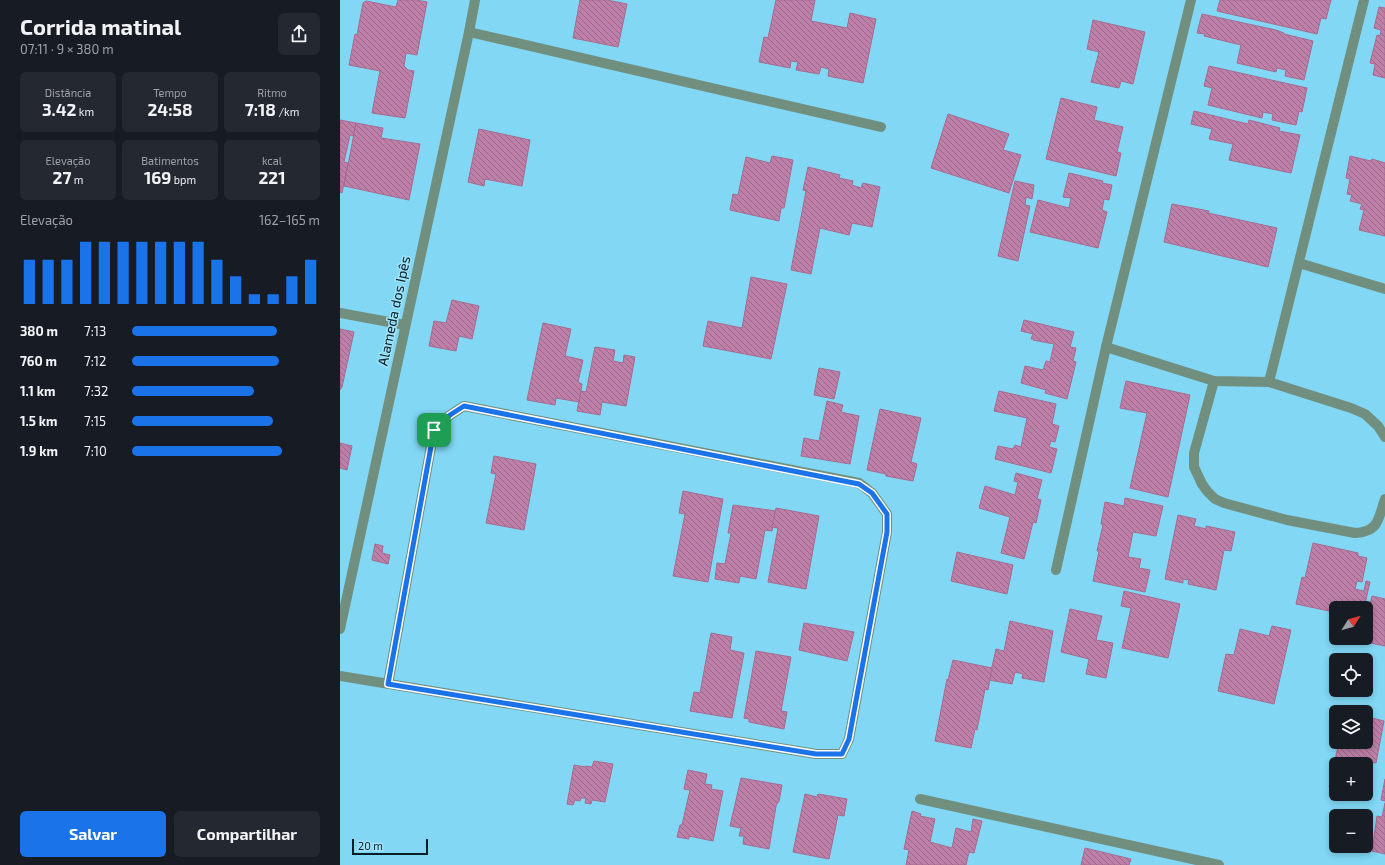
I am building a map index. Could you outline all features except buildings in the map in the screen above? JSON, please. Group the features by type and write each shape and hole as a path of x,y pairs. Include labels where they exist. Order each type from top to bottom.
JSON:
{"street":[{"name":"Alameda dos Ipês","path":"340,629 475,0"},
{"path":"1056,570 1106,346 1191,0"},
{"path":"1269,382 1364,0"},
{"path":"469,32 881,127"},
{"path":"1299,262 1385,289"},
{"path":"340,313 405,325"},
{"path":"1106,346 1214,381 1269,382 1351,408 1365,414 1378,426 1385,437"},
{"path":"1214,381 1194,453 1194,467 1202,484 1215,499 1224,503 1287,520 1355,533 1364,533 1371,530 1377,523 1385,499"},
{"path":"340,676 388,684 816,754 842,754 849,739 887,532 887,514 872,493 859,484 464,406 450,415 434,430 388,684"},
{"path":"920,799 1219,865"}],"route":[{"path":"464,406 859,484 872,493 887,514 887,532 849,739 842,754 816,754 388,684 434,430 450,415 464,406"}]}
